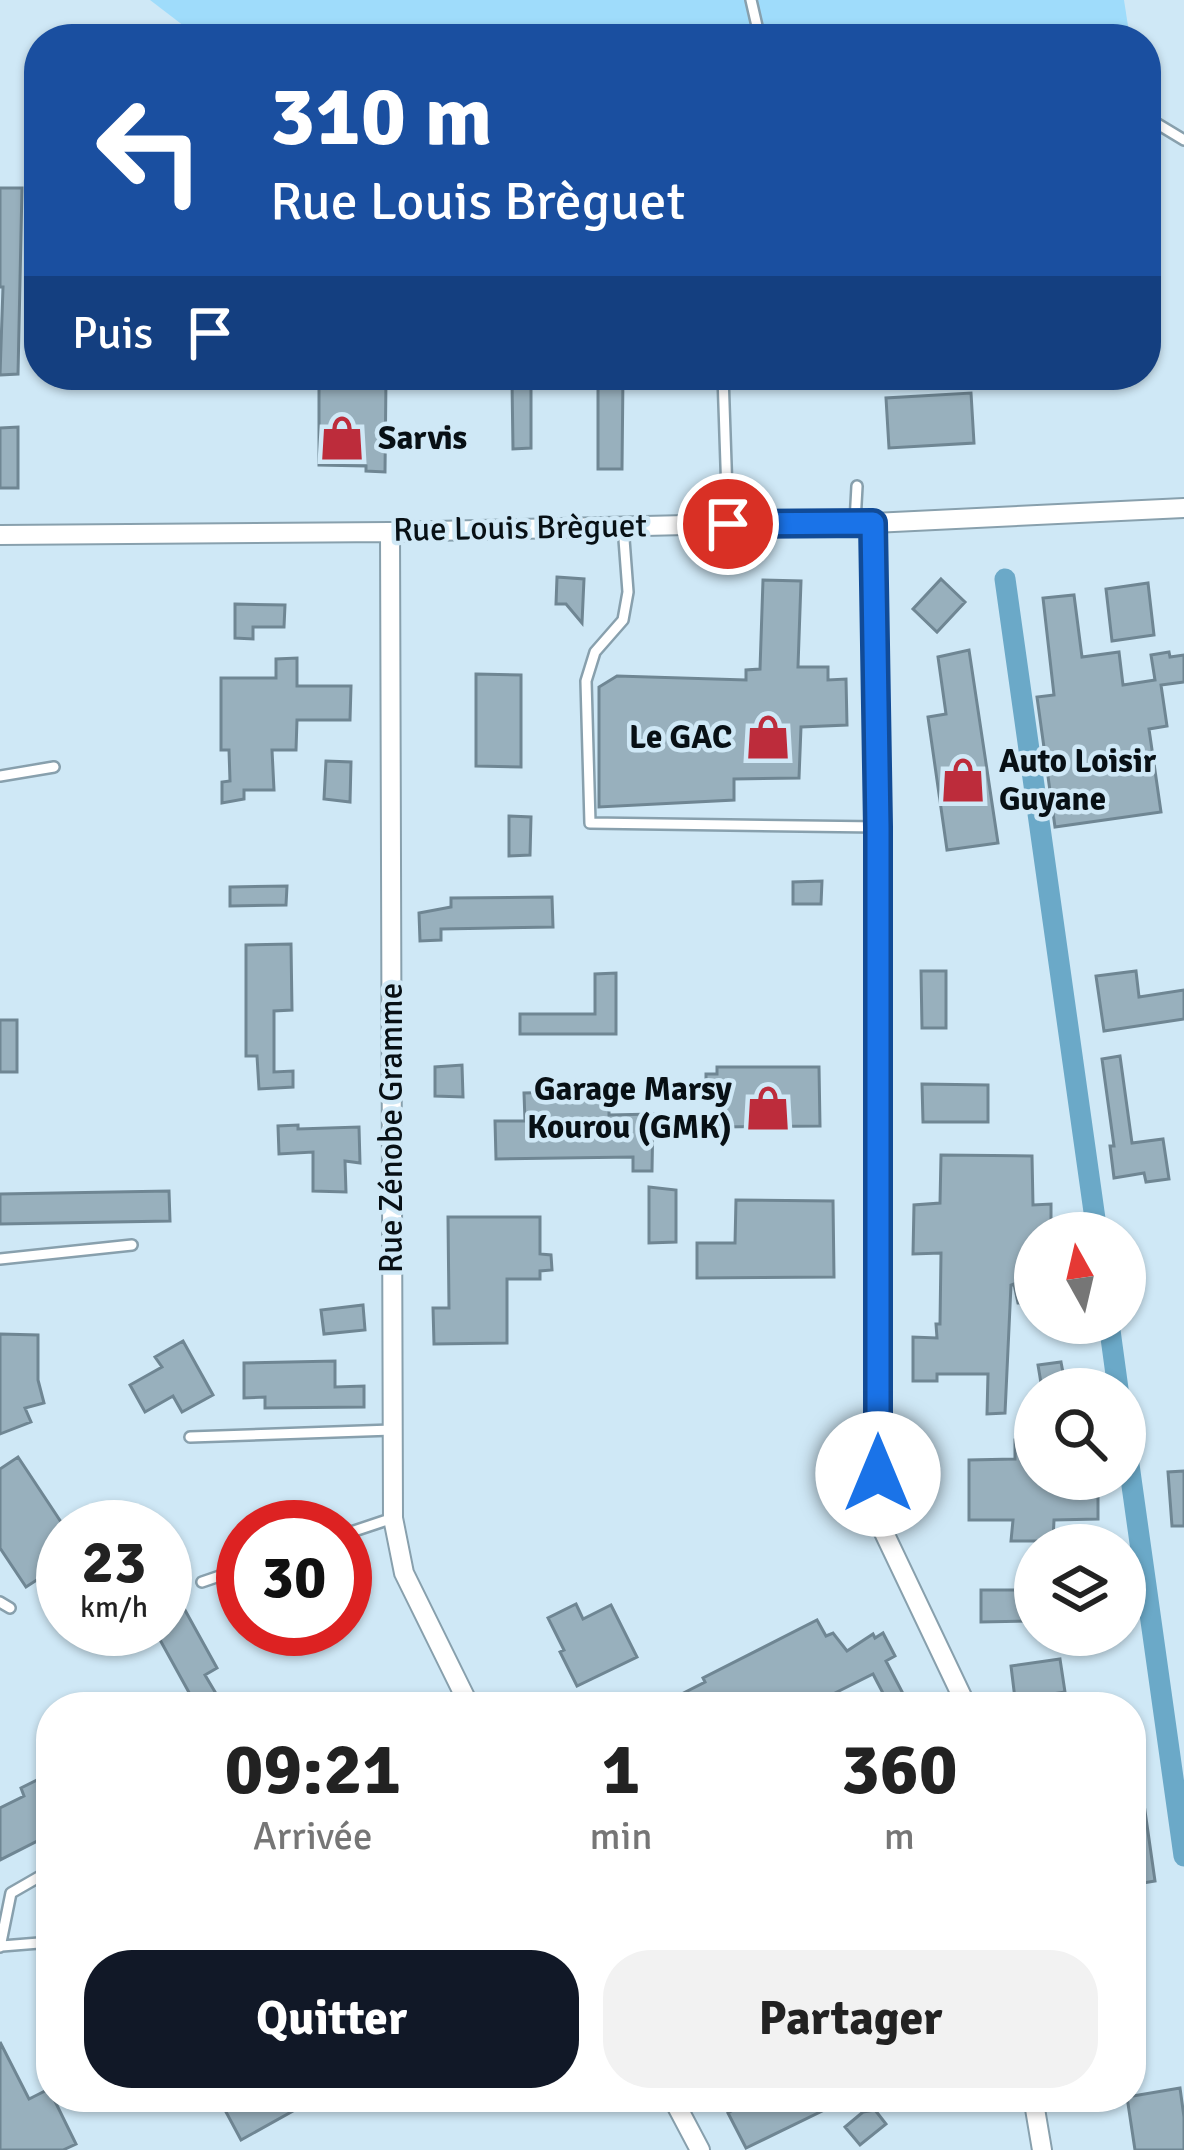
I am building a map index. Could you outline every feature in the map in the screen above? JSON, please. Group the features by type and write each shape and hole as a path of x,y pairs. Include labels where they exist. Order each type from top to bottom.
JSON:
{"street":[{"name":"Rue Louis Brèguet","path":"0,535 864,523 1184,508"},
{"path":"864,523 878,827 878,1520 960,1692"},
{"name":"Rue Zénobe Gramme","path":"390,532 393,1518 404,1573 463,1692"},
{"path":"679,2112 700,2150"},
{"path":"1036,2112 1042,2150"}],"lane":[{"path":"724,390 728,524"},
{"path":"857,486 864,523"},
{"path":"623,526 628,592 623,620 595,652 586,681 590,823 878,827"},
{"path":"0,776 54,767"},
{"path":"0,1259 131,1245"},
{"path":"190,1437 392,1430"},
{"path":"372,1525 393,1518"},
{"path":"202,1582 216,1577"},
{"path":"36,1878 10,1893 1,1947 36,1942"}],"shaded area":[{"path":"150,0 1124,0 1128,24 181,24"}],"building":[{"path":"0,188 22,188 18,374 0,375 3,287"},
{"path":"319,390 386,390 385,472 366,471 366,466 319,465"},
{"path":"512,390 531,390 531,448 513,449"},
{"path":"598,390 623,390 622,469 598,469"},
{"path":"971,393 974,443 889,448 886,398"},
{"path":"18,427 18,488 0,488 0,428"},
{"path":"557,577 584,579 582,623 566,604 556,604"},
{"path":"941,579 965,602 937,632 913,609"},
{"path":"763,580 801,581 798,667 828,667 828,680 846,679 847,725 801,727 799,778 734,779 734,800 599,807 599,687 617,676 746,680 746,670 760,669"},
{"path":"1148,583 1154,635 1112,641 1106,589"},
{"path":"1074,595 1082,657 1119,652 1123,685 1155,680 1151,655 1184,655 1184,682 1161,685 1167,726 1149,729 1161,812 1055,827 1037,697 1054,695 1043,598"},
{"path":"235,604 285,605 284,627 253,627 253,639 235,638"},
{"name":"Auto Loisir Guyane","path":"969,650 998,843 947,850 928,717 946,714 938,657"},
{"path":"297,658 297,686 351,686 350,720 297,720 296,750 272,750 274,790 244,790 244,799 222,803 222,782 230,781 229,750 221,750 221,678 276,678 276,659"},
{"path":"476,674 521,675 521,767 476,766"},
{"path":"326,761 351,762 350,802 324,799"},
{"path":"509,816 531,817 530,855 509,856"},
{"path":"822,881 821,904 793,904 793,882"},
{"path":"287,886 286,905 230,906 230,887"},
{"path":"552,897 553,927 441,929 441,940 420,941 419,913 451,907 451,898"},
{"path":"291,944 292,1010 274,1011 274,1072 293,1071 293,1087 259,1089 257,1056 246,1056 246,945"},
{"path":"921,971 946,971 946,1028 922,1028"},
{"path":"1136,971 1139,997 1184,990 1184,1019 1104,1031 1096,976"},
{"path":"616,973 616,1034 520,1034 520,1014 595,1014 595,974"},
{"path":"0,1020 17,1020 17,1072 0,1072"},
{"path":"1120,1056 1132,1143 1163,1139 1169,1179 1146,1182 1144,1173 1114,1178 1102,1059"},
{"path":"462,1065 463,1097 435,1096 435,1067"},
{"name":"Garage Marsy Kourou (GMK)","path":"717,1067 819,1067 820,1126 717,1127 717,1091 706,1093 706,1074 717,1074"},
{"path":"922,1084 988,1085 988,1122 923,1122"},
{"path":"609,1091 609,1115 653,1114 652,1171 633,1171 633,1157 496,1159 495,1121 525,1121 524,1093"},
{"path":"298,1125 298,1129 359,1127 360,1163 345,1161 346,1192 313,1191 313,1152 279,1154 278,1126"},
{"path":"941,1155 1032,1156 1033,1205 1051,1204 1051,1212 1014,1212 1005,1413 987,1414 988,1374 937,1374 937,1381 913,1381 913,1337 937,1338 941,1253 913,1254 914,1205 940,1203"},
{"path":"649,1187 676,1190 676,1242 649,1243"},
{"path":"169,1191 170,1221 0,1224 0,1194"},
{"path":"736,1200 833,1201 834,1277 697,1278 697,1243 735,1243"},
{"path":"448,1217 540,1217 540,1254 551,1255 552,1270 540,1271 540,1279 507,1279 507,1343 434,1344 433,1308 449,1308"},
{"path":"363,1305 365,1330 324,1334 321,1310"},
{"path":"0,1334 38,1335 38,1380 44,1403 25,1408 31,1422 0,1434"},
{"path":"183,1341 213,1395 182,1412 173,1396 145,1412 130,1385 162,1367 155,1357"},
{"path":"335,1361 335,1387 364,1386 364,1407 265,1408 265,1397 244,1398 244,1363"},
{"path":"1061,1362 1062,1368 1038,1368"},
{"path":"18,1457 46,1500 36,1500 36,1581 26,1587 0,1548 0,1469"},
{"path":"1014,1459 1014,1500 1098,1500 1098,1519 1014,1524 1011,1541 1013,1520 969,1520 969,1460"},
{"path":"1184,1471 1184,1526 1172,1526 1168,1472"},
{"path":"981,1590 1014,1590 1014,1621 981,1622"},
{"path":"576,1604 583,1619 611,1605 637,1657 577,1686 548,1618"},
{"path":"817,1620 826,1636 833,1633 847,1651 883,1633 895,1656 886,1661 902,1692 882,1692 873,1674 837,1692 685,1692 705,1682 703,1678"},
{"path":"192,1623 217,1668 205,1675 215,1692 189,1692 169,1656 192,1656"},
{"path":"1060,1659 1065,1692 1014,1692 1011,1666"},
{"path":"36,1780 36,1842 0,1860 0,1808 24,1796 21,1788"},
{"path":"1146,1818 1155,1881 1146,1882"},
{"path":"0,2042 29,2099 36,2096 36,2112 60,2112 76,2144 63,2150 0,2150"},
{"path":"1180,2088 1184,2150 1135,2150 1129,2112 1146,2112 1146,2094"},
{"path":"226,2112 291,2112 241,2140"},
{"path":"730,2112 820,2112 746,2148"},
{"path":"863,2112 877,2112 886,2124 860,2145 845,2127"}],"waterway":[{"path":"1005,579 1094,1212"},
{"path":"1112,1344 1115,1368"},
{"path":"1134,1500 1184,1856"}],"place":[{"name":"Sarvis","path":"342,438"},
{"name":"Le GAC","path":"768,737"},
{"name":"Auto Loisir Guyane","path":"963,780"},
{"name":"Garage Marsy Kourou (GMK)","path":"768,1108"}],"route":[{"path":"728,524 873,523 878,1474"}]}
